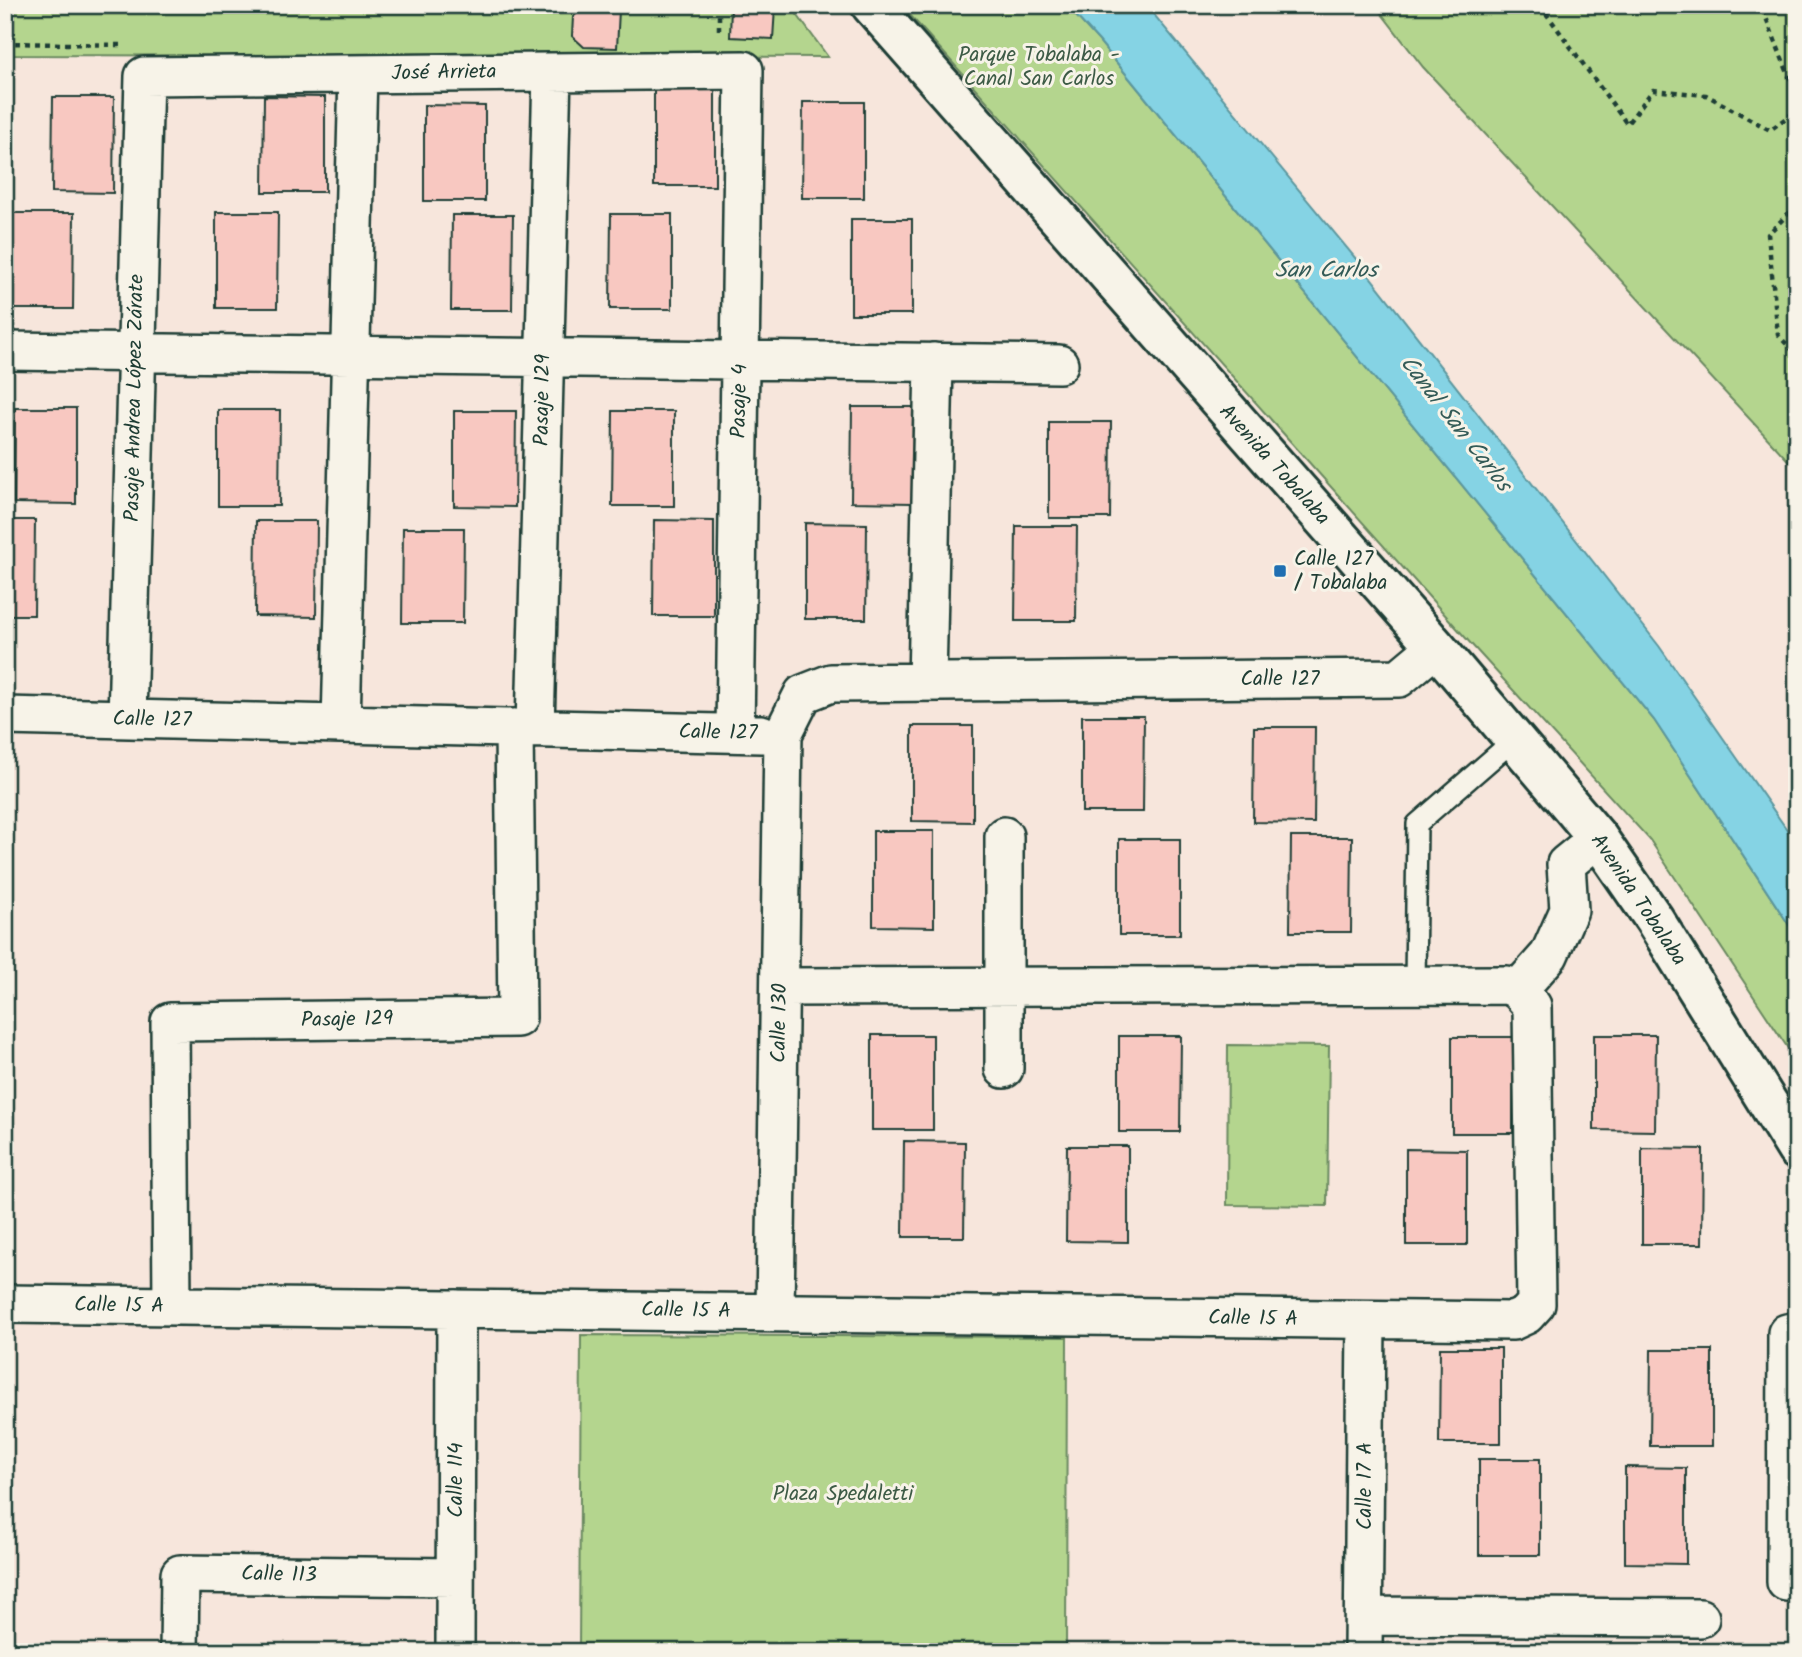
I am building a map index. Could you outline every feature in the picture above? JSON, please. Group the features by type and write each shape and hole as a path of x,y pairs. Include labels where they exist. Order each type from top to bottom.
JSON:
{"main road":[{"name":"Avenida Tobalaba","path":"870,5 1436,647 1598,838 1661,930 1797,1150"}],"street":[{"name":"José Arrieta","path":"144,76 744,70"},
{"name":"Pasaje 4","path":"735,733 744,70"},
{"name":"Pasaje 129","path":"172,1306 170,1022 517,1018 525,728 544,357 552,72"},
{"path":"341,724 358,74"},
{"name":"Pasaje Andrea López Zárate","path":"127,719 144,76"},
{"path":"5,351 1059,364"},
{"path":"926,682 934,362"},
{"name":"Calle 127","path":"5,716 783,734 803,694 831,683 1399,678 1436,647"},
{"name":"Calle 130","path":"775,1312 783,734"},
{"path":"1004,836 1004,1069"},
{"path":"780,987 1415,984 1507,985 1518,990 1549,955 1569,910 1566,864 1598,838"},
{"name":"Calle 15 A","path":"5,1304 1513,1321 1526,1315 1536,1304 1532,1006 1518,990"},
{"name":"Calle 114","path":"455,1652 456,1309"},
{"name":"Calle 17 A","path":"1364,1634 1366,1320"},
{"path":"1797,1331 1787,1333 1786,1581 1797,1581"},
{"name":"Calle 113","path":"179,1652 180,1574 455,1577"},
{"path":"1364,1634 1700,1618"}],"lane":[{"path":"1415,984 1417,824 1515,739"}],"path":[{"path":"1539,5 1627,124 1653,90 1706,95 1770,131 1797,110"},
{"path":"1763,10 1797,96"},
{"path":"1797,205 1768,234 1779,335 1797,355"}],"green space":[{"path":"5,5 790,5 828,57 5,55"},
{"name":"Parque Tobalaba - Canal San Carlos","path":"901,5 1066,5 1099,41 1654,720 1797,937 1797,1062 1650,840 1472,645"},
{"path":"1375,5 1797,5 1797,470 1423,67"},
{"path":"1228,1045 1329,1046 1327,1206 1227,1205"},
{"name":"Plaza Spedaletti","path":"581,1335 1067,1337 1066,1652 579,1652"}],"water":[{"name":"San Carlos","path":"1066,5 1146,5 1361,265 1659,646 1797,844 1797,937 1654,720 1099,41"}],"building":[{"path":"731,6 775,8 773,39 730,37"},
{"path":"583,8 619,10 617,48 584,47 572,36 573,17"},
{"path":"654,90 715,90 715,186 654,186"},
{"path":"264,96 325,97 325,192 263,192"},
{"path":"53,97 114,97 113,193 52,192"},
{"path":"803,102 864,102 864,198 802,198"},
{"path":"424,105 485,106 485,201 424,201"},
{"path":"216,212 278,212 277,308 216,308"},
{"path":"13,213 74,213 73,309 12,309"},
{"path":"611,214 672,214 672,309 610,309"},
{"path":"452,215 513,215 512,310 451,310"},
{"path":"851,219 912,219 912,314 851,314"},
{"path":"852,407 913,407 912,503 851,502"},
{"path":"15,408 76,408 76,504 14,503"},
{"path":"218,410 280,410 279,506 218,506"},
{"path":"454,411 516,411 515,507 454,506"},
{"path":"613,411 674,411 674,506 612,506"},
{"path":"1049,422 1111,422 1110,518 1049,518"},
{"path":"5,520 35,520 34,615 5,615"},
{"path":"654,520 714,521 714,616 653,616"},
{"path":"256,521 317,521 316,617 255,616"},
{"path":"805,523 867,524 866,619 805,619"},
{"path":"1016,526 1077,526 1076,621 1015,621"},
{"path":"403,528 464,528 463,623 402,623"},
{"path":"1082,716 1144,716 1143,812 1082,812"},
{"path":"912,726 973,726 973,822 912,821"},
{"path":"1254,727 1315,727 1314,823 1253,822"},
{"path":"873,831 934,831 934,927 873,926"},
{"path":"1291,837 1352,837 1351,932 1290,932"},
{"path":"1119,839 1180,839 1180,935 1119,935"},
{"path":"872,1035 933,1035 933,1130 872,1130"},
{"path":"1594,1035 1656,1035 1655,1131 1594,1130"},
{"path":"1119,1036 1181,1036 1180,1132 1119,1132"},
{"path":"1452,1037 1513,1037 1513,1133 1452,1133"},
{"path":"904,1141 965,1142 964,1237 903,1237"},
{"path":"1067,1146 1128,1146 1128,1242 1066,1241"},
{"path":"1642,1148 1703,1149 1702,1244 1642,1244"},
{"path":"1406,1149 1467,1150 1467,1245 1406,1245"},
{"path":"1440,1348 1501,1348 1501,1443 1439,1443"},
{"path":"1651,1350 1712,1350 1712,1446 1650,1446"},
{"path":"1479,1459 1540,1459 1540,1555 1479,1555"},
{"path":"1625,1467 1686,1468 1686,1564 1625,1563"}],"place":[{"name":"Calle 127 / Tobalaba","path":"1280,571"}],"water label":[{"name":"Canal San Carlos","path":"1455,424"}]}
